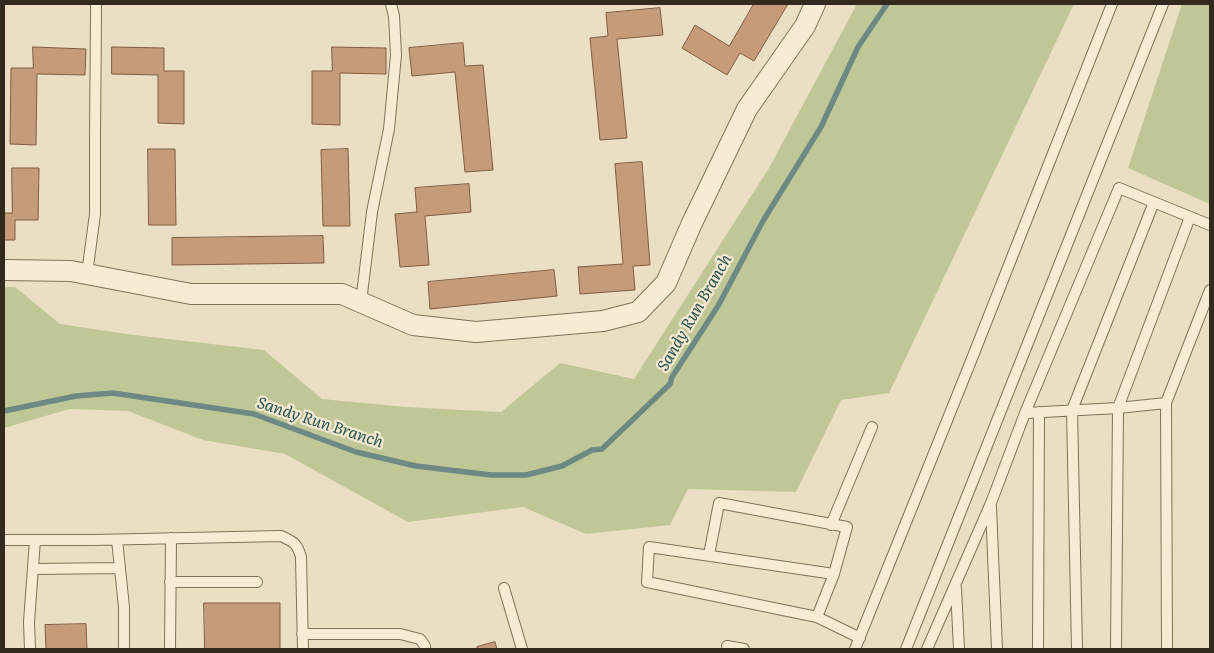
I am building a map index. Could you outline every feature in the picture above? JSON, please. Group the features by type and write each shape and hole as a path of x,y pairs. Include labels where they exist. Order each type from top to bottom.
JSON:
{"street":[{"path":"4,270 71,271 191,294 342,294 413,325 476,332 604,321 638,312 666,283 692,223 747,109 805,26 815,4"}],"lane":[{"path":"87,274 95,214 96,4"},
{"path":"361,302 372,212 389,128 396,55 394,16 391,4"},
{"path":"855,649 1112,4"},
{"path":"906,649 1163,4"},
{"path":"927,649 991,503 1025,413 1119,188 1210,225"},
{"path":"1077,649 1072,410 1154,202"},
{"path":"1116,649 1118,408 1190,216"},
{"path":"1167,649 1166,403 1210,290"},
{"path":"1025,413 1118,408 1166,403"},
{"path":"1038,649 1039,412"},
{"path":"831,524 872,428"},
{"path":"709,555 719,503 847,527 834,574 818,617"},
{"path":"991,503 997,649"},
{"path":"4,540 117,540 281,536 298,545 302,557 302,649"},
{"path":"170,538 170,649"},
{"path":"30,649 29,622 34,540"},
{"path":"117,540 124,607 124,649"},
{"path":"834,574 649,547 647,582 818,617 860,638"},
{"path":"33,569 120,568"},
{"path":"170,582 257,582"},
{"path":"956,584 959,649"},
{"path":"504,588 522,649"},
{"path":"302,634 400,634 420,639 425,649"},
{"path":"728,649 726,646 744,649"}],"green space":[{"path":"857,4 1074,4 889,393 841,400 796,492 688,489 670,525 586,534 523,507 408,522 285,454 203,440 128,411 70,409 4,428 4,287 15,287 60,324 134,335 264,350 322,399 406,407 501,412 560,363 634,379 769,168"},
{"path":"1182,4 1210,4 1210,204 1128,168"}],"building":[{"path":"754,4 788,4 754,61 740,53 727,75 682,48 695,25 729,46"},
{"path":"660,8 663,35 617,39 627,138 600,140 590,38 608,36 606,13"},
{"path":"463,43 465,66 483,65 493,170 465,172 455,72 412,76 409,48"},
{"path":"33,47 86,49 85,75 37,74 36,145 10,144 11,68 33,68"},
{"path":"112,47 164,48 164,71 184,71 184,124 158,123 158,75 112,74"},
{"path":"332,47 386,48 386,74 340,73 340,125 312,124 312,71 332,71"},
{"path":"148,149 175,149 176,225 149,225"},
{"path":"348,149 350,226 323,226 321,150"},
{"path":"642,162 650,265 633,266 635,290 580,294 578,267 623,264 615,164"},
{"path":"12,168 39,168 38,220 15,220 15,240 4,240 4,213 12,213"},
{"path":"469,184 471,212 425,216 429,265 400,267 395,214 417,212 415,188"},
{"path":"323,236 324,263 172,265 172,238"},
{"path":"554,270 557,296 430,309 428,282"},
{"path":"204,603 280,603 280,649 205,649"},
{"path":"86,624 87,649 46,649 45,625"},
{"path":"495,642 497,649 477,649 477,647"}],"waterway":[{"name":"Sandy Run Branch","path":"4,411 76,396 113,393 254,414 356,452 416,466 491,475 526,475 562,466 592,450 602,449 670,384 672,377 718,306 763,221 821,127 858,47 887,4"}]}
